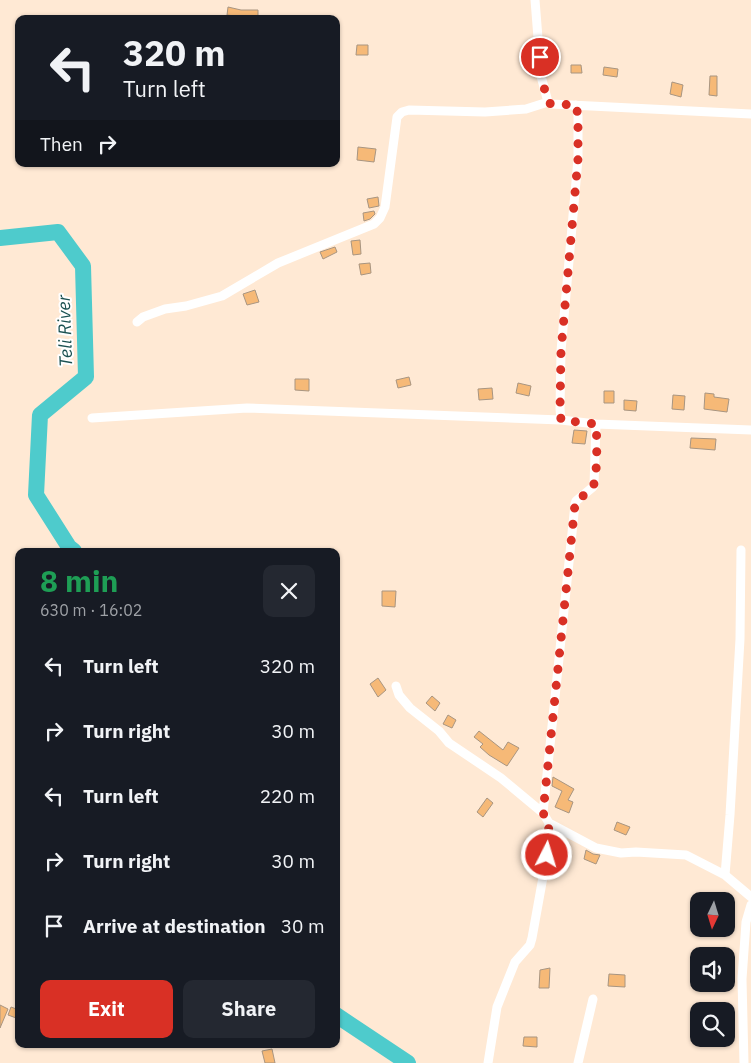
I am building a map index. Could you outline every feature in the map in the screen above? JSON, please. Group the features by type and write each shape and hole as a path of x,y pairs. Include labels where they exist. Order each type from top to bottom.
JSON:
{"street":[{"path":"536,0 541,76 548,102"},
{"path":"137,322 143,317 165,309 186,306 222,296 278,263 374,224 380,218 385,207 397,117 402,112 409,110 485,112 526,109 548,102 551,104 751,114"},
{"path":"561,420 561,351 578,159 578,116 576,105"},
{"path":"92,418 247,408 561,420 596,424 751,430"},
{"path":"543,813 575,504 594,484 596,424"},
{"path":"725,875 740,640 741,550"},
{"path":"396,686 399,695 410,708 449,743 501,778 543,813 549,823 596,848 621,854 636,852 686,855 725,875 751,897"},
{"path":"488,1063 497,1006 515,962 530,945 532,938 547,855 549,823"},
{"path":"744,1063 742,979 746,922 751,905"},
{"path":"578,1063 593,998"}],"building":[{"path":"228,7 241,10 258,10 258,15 227,15"},
{"path":"357,45 368,45 368,55 356,55"},
{"path":"571,65 581,65 582,73 571,73"},
{"path":"604,67 618,69 617,77 603,75"},
{"path":"710,76 717,76 717,96 709,95"},
{"path":"672,82 683,85 681,97 670,94"},
{"path":"358,147 376,149 374,162 357,160"},
{"path":"378,197 379,206 369,208 367,199"},
{"path":"374,211 375,214 370,219 364,221 363,213"},
{"path":"360,240 361,254 353,255 351,241"},
{"path":"335,247 337,252 323,259 320,252"},
{"path":"370,263 371,273 361,275 359,264"},
{"path":"255,290 259,302 247,305 243,294"},
{"path":"409,377 411,385 398,388 396,380"},
{"path":"295,379 309,379 309,391 295,390"},
{"path":"518,383 531,386 529,396 516,393"},
{"path":"492,388 493,399 479,400 478,389"},
{"path":"604,391 614,391 614,403 604,403"},
{"path":"705,393 714,394 714,397 729,399 727,412 704,409"},
{"path":"673,395 685,396 684,410 672,409"},
{"path":"624,400 637,401 636,411 624,410"},
{"path":"574,430 587,431 585,444 572,443"},
{"path":"691,438 716,439 715,450 690,448"},
{"path":"382,591 396,591 395,607 382,606"},
{"path":"378,678 386,690 378,697 370,684"},
{"path":"432,696 440,703 435,711 426,703"},
{"path":"448,715 456,720 452,728 443,724"},
{"path":"479,731 503,750 508,742 519,748 507,766 480,747 483,744 474,737"},
{"path":"553,777 574,789 568,800 573,802 569,813 555,807 562,791 552,786"},
{"path":"487,798 493,803 483,817 477,812"},
{"path":"617,822 630,827 626,835 614,830"},
{"path":"586,850 600,855 596,864 584,859"},
{"path":"550,968 549,988 539,988 540,970"},
{"path":"609,974 625,975 625,987 608,986"},
{"path":"0,1005 8,1009 0,1028"},
{"path":"11,1007 15,1008 15,1018 8,1015"},
{"path":"524,1037 537,1037 537,1047 523,1046"},
{"path":"272,1049 275,1063 265,1063 262,1051"}],"waterway":[{"name":"Teli River","path":"0,238 58,232 83,266 86,377 40,415 36,495 70,548"},
{"name":"Teli River","path":"340,1018 408,1063"}],"route":[{"path":"540,57 541,76 548,102 551,104 576,105 578,116 578,159 561,351 561,420 596,424 597,436 593,487 575,504 543,813 549,823 547,855"}]}
